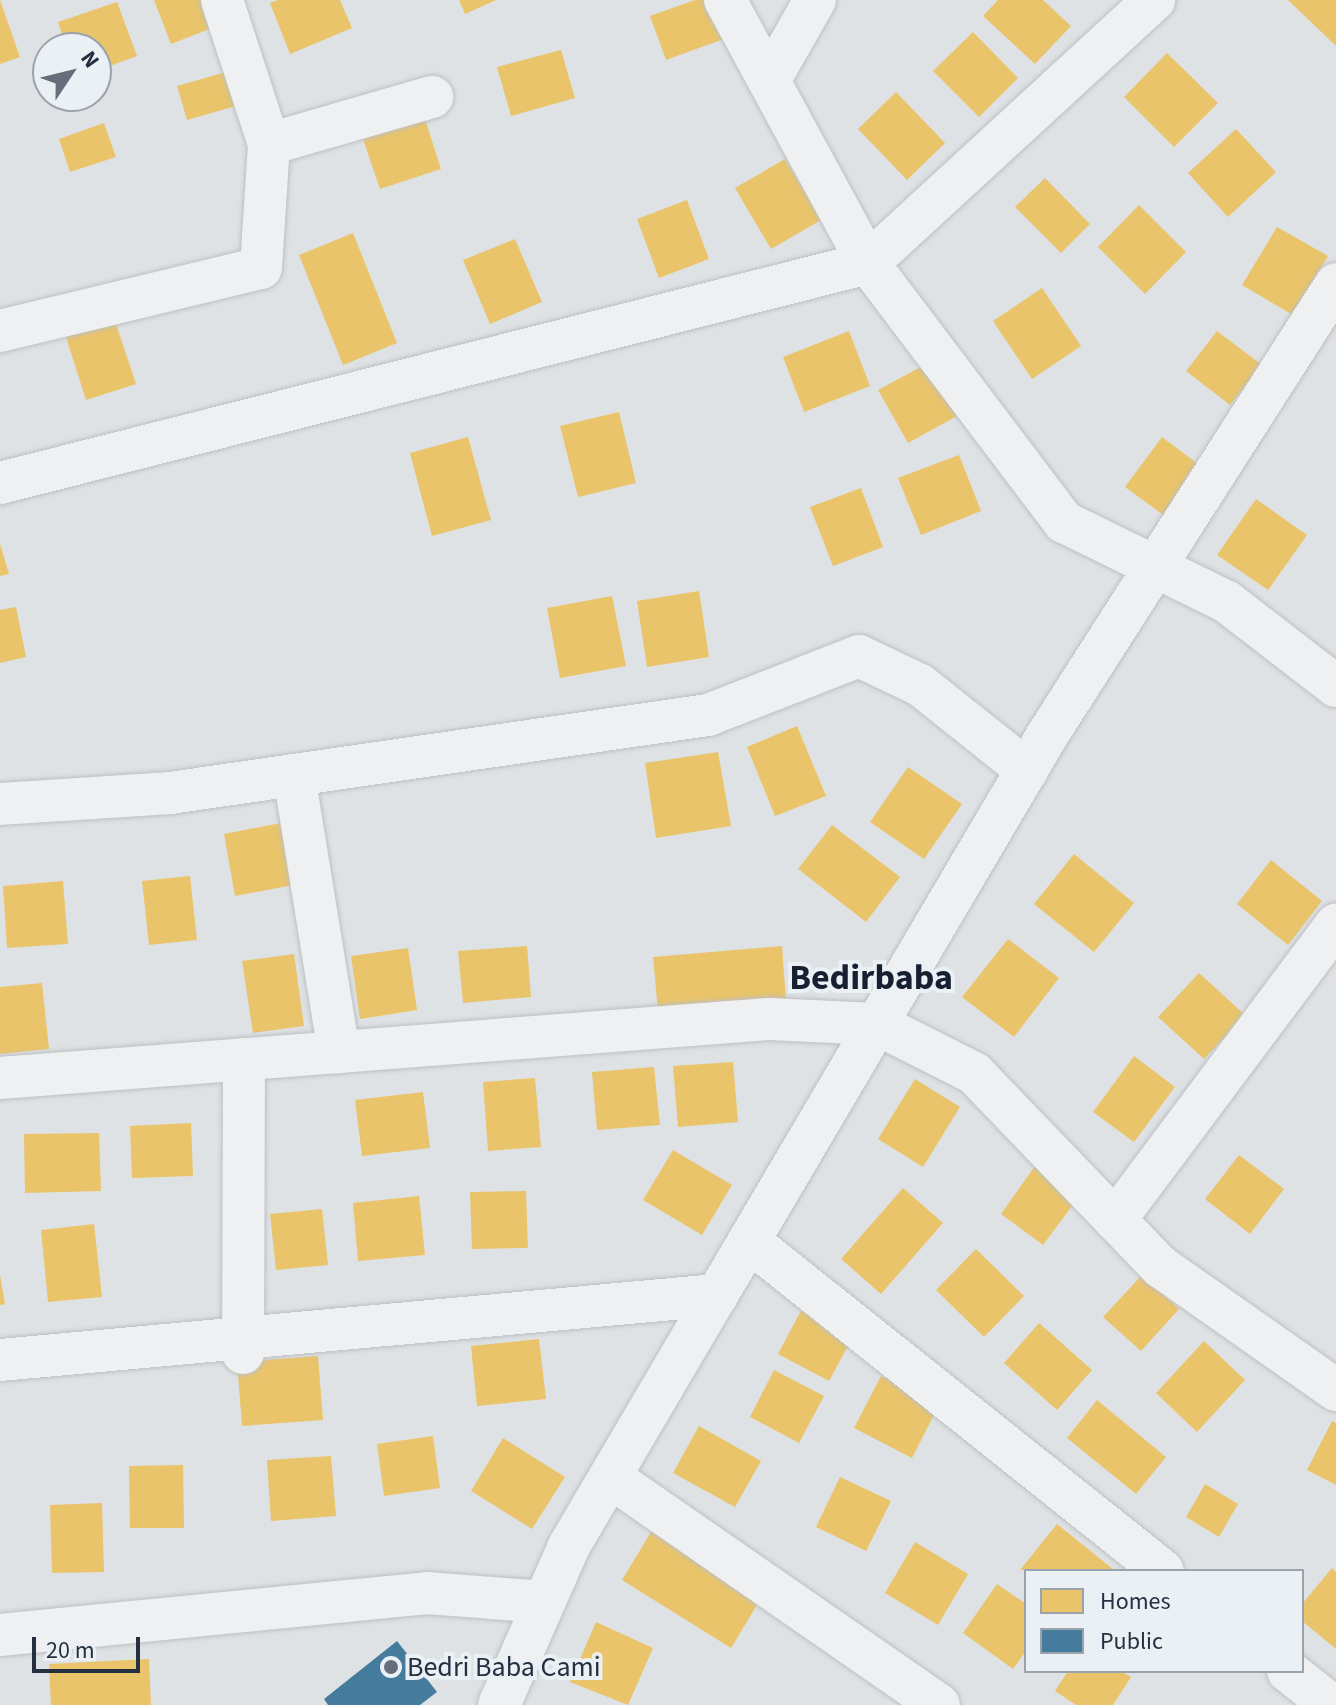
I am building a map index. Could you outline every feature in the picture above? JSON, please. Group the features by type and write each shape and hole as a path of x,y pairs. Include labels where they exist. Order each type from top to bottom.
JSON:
{"street":[{"path":"3,319 261,268 269,144 222,0"},
{"path":"725,0 868,263 1064,522 1154,569 1227,602 1336,686"},
{"path":"769,81 815,0"},
{"path":"0,483 868,263 1154,0"},
{"path":"269,144 432,97"},
{"path":"499,1705 544,1602 610,1477 717,1295 1027,770 1336,284"},
{"path":"0,804 294,775 708,715 859,656 920,685 1027,770"},
{"path":"294,775 339,1052"},
{"path":"1115,1220 1336,925"},
{"path":"0,1078 769,1019 877,1024 974,1073 1161,1267 1336,1390"},
{"path":"244,1059 244,1345"},
{"path":"749,1241 1160,1569"},
{"path":"0,1360 244,1345 717,1295"},
{"path":"610,1477 939,1705"},
{"path":"0,1635 427,1593 544,1602"},
{"path":"1291,1673 1331,1705"}],"building: Homes":[{"path":"0,0 20,57 0,64"},
{"path":"154,0 216,0 225,23 171,44"},
{"path":"278,0 340,0 352,28 290,54 270,3"},
{"path":"459,0 496,0 465,14"},
{"path":"695,0 715,0 729,37 666,60 650,16"},
{"path":"998,0 1043,0 1071,26 1035,64 983,16"},
{"path":"1288,0 1336,0 1336,46"},
{"path":"117,2 137,56 112,65 112,32 61,32 58,22"},
{"path":"973,32 1018,78 979,117 933,71"},
{"path":"561,50 575,98 511,116 497,67"},
{"path":"1167,53 1218,103 1174,147 1124,97"},
{"path":"233,70 243,104 187,120 177,86"},
{"path":"896,92 945,143 907,180 858,129"},
{"path":"425,119 441,169 380,189 363,139"},
{"path":"104,123 116,157 70,172 59,139"},
{"path":"1236,129 1276,172 1228,217 1188,173"},
{"path":"785,159 821,220 771,249 735,188"},
{"path":"1045,178 1090,224 1061,253 1015,207"},
{"path":"687,200 709,259 659,278 637,219"},
{"path":"1139,205 1186,252 1145,294 1098,247"},
{"path":"1277,227 1328,256 1293,315 1242,285"},
{"path":"353,233 397,343 343,365 299,255"},
{"path":"515,239 542,302 490,324 463,260"},
{"path":"1042,288 1081,346 1032,379 993,321"},
{"path":"114,318 136,384 86,400 65,334"},
{"path":"849,331 870,386 804,412 783,357"},
{"path":"1217,331 1262,365 1230,405 1186,371"},
{"path":"928,363 957,416 908,443 878,390"},
{"path":"619,412 636,483 578,497 560,426"},
{"path":"468,437 491,520 432,536 410,453"},
{"path":"1162,437 1202,467 1166,517 1125,487"},
{"path":"959,455 981,511 921,535 898,478"},
{"path":"861,488 883,547 833,566 810,507"},
{"path":"1256,499 1307,535 1268,590 1217,555"},
{"path":"0,544 9,574 0,576"},
{"path":"699,591 709,657 647,667 637,601"},
{"path":"612,596 626,666 560,678 547,608"},
{"path":"16,607 26,657 0,663 0,610"},
{"path":"797,726 826,796 775,816 747,747"},
{"path":"718,752 731,826 656,838 645,763"},
{"path":"908,767 962,804 924,859 870,822"},
{"path":"281,823 293,885 235,896 224,834"},
{"path":"832,825 900,877 866,922 798,869"},
{"path":"1074,854 1134,903 1094,952 1034,904"},
{"path":"1271,860 1322,901 1288,945 1237,904"},
{"path":"190,876 197,940 149,945 142,881"},
{"path":"63,881 68,944 7,948 3,886"},
{"path":"1008,939 1059,978 1014,1037 962,997"},
{"path":"527,946 531,997 463,1003 458,951"},
{"path":"782,946 786,1001 658,1011 653,957"},
{"path":"408,948 417,1010 360,1019 351,956"},
{"path":"294,954 304,1026 253,1033 242,961"},
{"path":"1199,973 1245,1015 1204,1059 1158,1017"},
{"path":"42,983 49,1049 0,1054 0,987"},
{"path":"1134,1056 1175,1087 1134,1142 1093,1112"},
{"path":"733,1062 738,1122 678,1127 673,1066"},
{"path":"654,1067 660,1125 597,1130 592,1072"},
{"path":"535,1078 541,1147 488,1151 483,1082"},
{"path":"915,1079 960,1107 923,1167 878,1139"},
{"path":"423,1092 430,1148 362,1156 355,1100"},
{"path":"191,1123 193,1176 132,1178 130,1126"},
{"path":"99,1133 101,1191 25,1193 24,1134"},
{"path":"673,1150 732,1185 702,1235 643,1200"},
{"path":"1239,1155 1284,1189 1250,1234 1205,1199"},
{"path":"1035,1166 1078,1198 1043,1245 1001,1214"},
{"path":"903,1188 943,1223 881,1294 841,1259"},
{"path":"526,1191 528,1248 472,1249 470,1192"},
{"path":"419,1196 425,1255 358,1261 353,1203"},
{"path":"322,1209 328,1265 276,1270 270,1214"},
{"path":"94,1224 102,1297 48,1302 41,1230"},
{"path":"976,1249 1024,1296 984,1337 936,1290"},
{"path":"0,1275 5,1304 0,1305"},
{"path":"1142,1275 1179,1309 1141,1351 1103,1317"},
{"path":"804,1305 856,1331 829,1381 778,1354"},
{"path":"1039,1323 1092,1370 1057,1410 1004,1363"},
{"path":"539,1339 546,1399 477,1406 471,1346"},
{"path":"1204,1341 1245,1380 1197,1432 1156,1393"},
{"path":"318,1356 323,1420 242,1426 237,1362"},
{"path":"774,1370 824,1396 799,1443 750,1417"},
{"path":"881,1376 939,1405 912,1458 854,1428"},
{"path":"1097,1400 1166,1457 1136,1494 1067,1438"},
{"path":"1332,1421 1336,1423 1336,1485 1307,1470"},
{"path":"699,1426 761,1461 735,1507 673,1473"},
{"path":"433,1436 440,1488 384,1496 377,1444"},
{"path":"503,1438 565,1477 532,1529 471,1491"},
{"path":"331,1456 336,1516 271,1521 267,1460"},
{"path":"183,1465 184,1528 130,1528 129,1466"},
{"path":"840,1477 891,1501 866,1551 816,1527"},
{"path":"1205,1484 1238,1504 1219,1537 1186,1517"},
{"path":"102,1503 104,1572 52,1573 50,1505"},
{"path":"1057,1524 1113,1569 1024,1569 1020,1570"},
{"path":"654,1527 763,1595 731,1648 622,1580"},
{"path":"915,1542 968,1574 938,1625 885,1593"},
{"path":"1332,1568 1336,1572 1336,1649 1304,1623 1304,1602"},
{"path":"997,1584 1024,1603 1024,1654 1013,1669 963,1633"},
{"path":"596,1622 653,1648 628,1705 570,1682"},
{"path":"149,1659 151,1705 51,1705 49,1664"},
{"path":"1067,1673 1124,1673 1131,1677 1113,1705 1076,1705 1055,1691"}],"building: Public":[{"name":"Bedri Baba Cami","path":"397,1641 437,1692 420,1705 328,1705 324,1699"}],"place":[{"name":"Bedri Baba Cami","path":"391,1667"}],"district":[{"name":"Bedirbaba","path":"871,978"}]}
